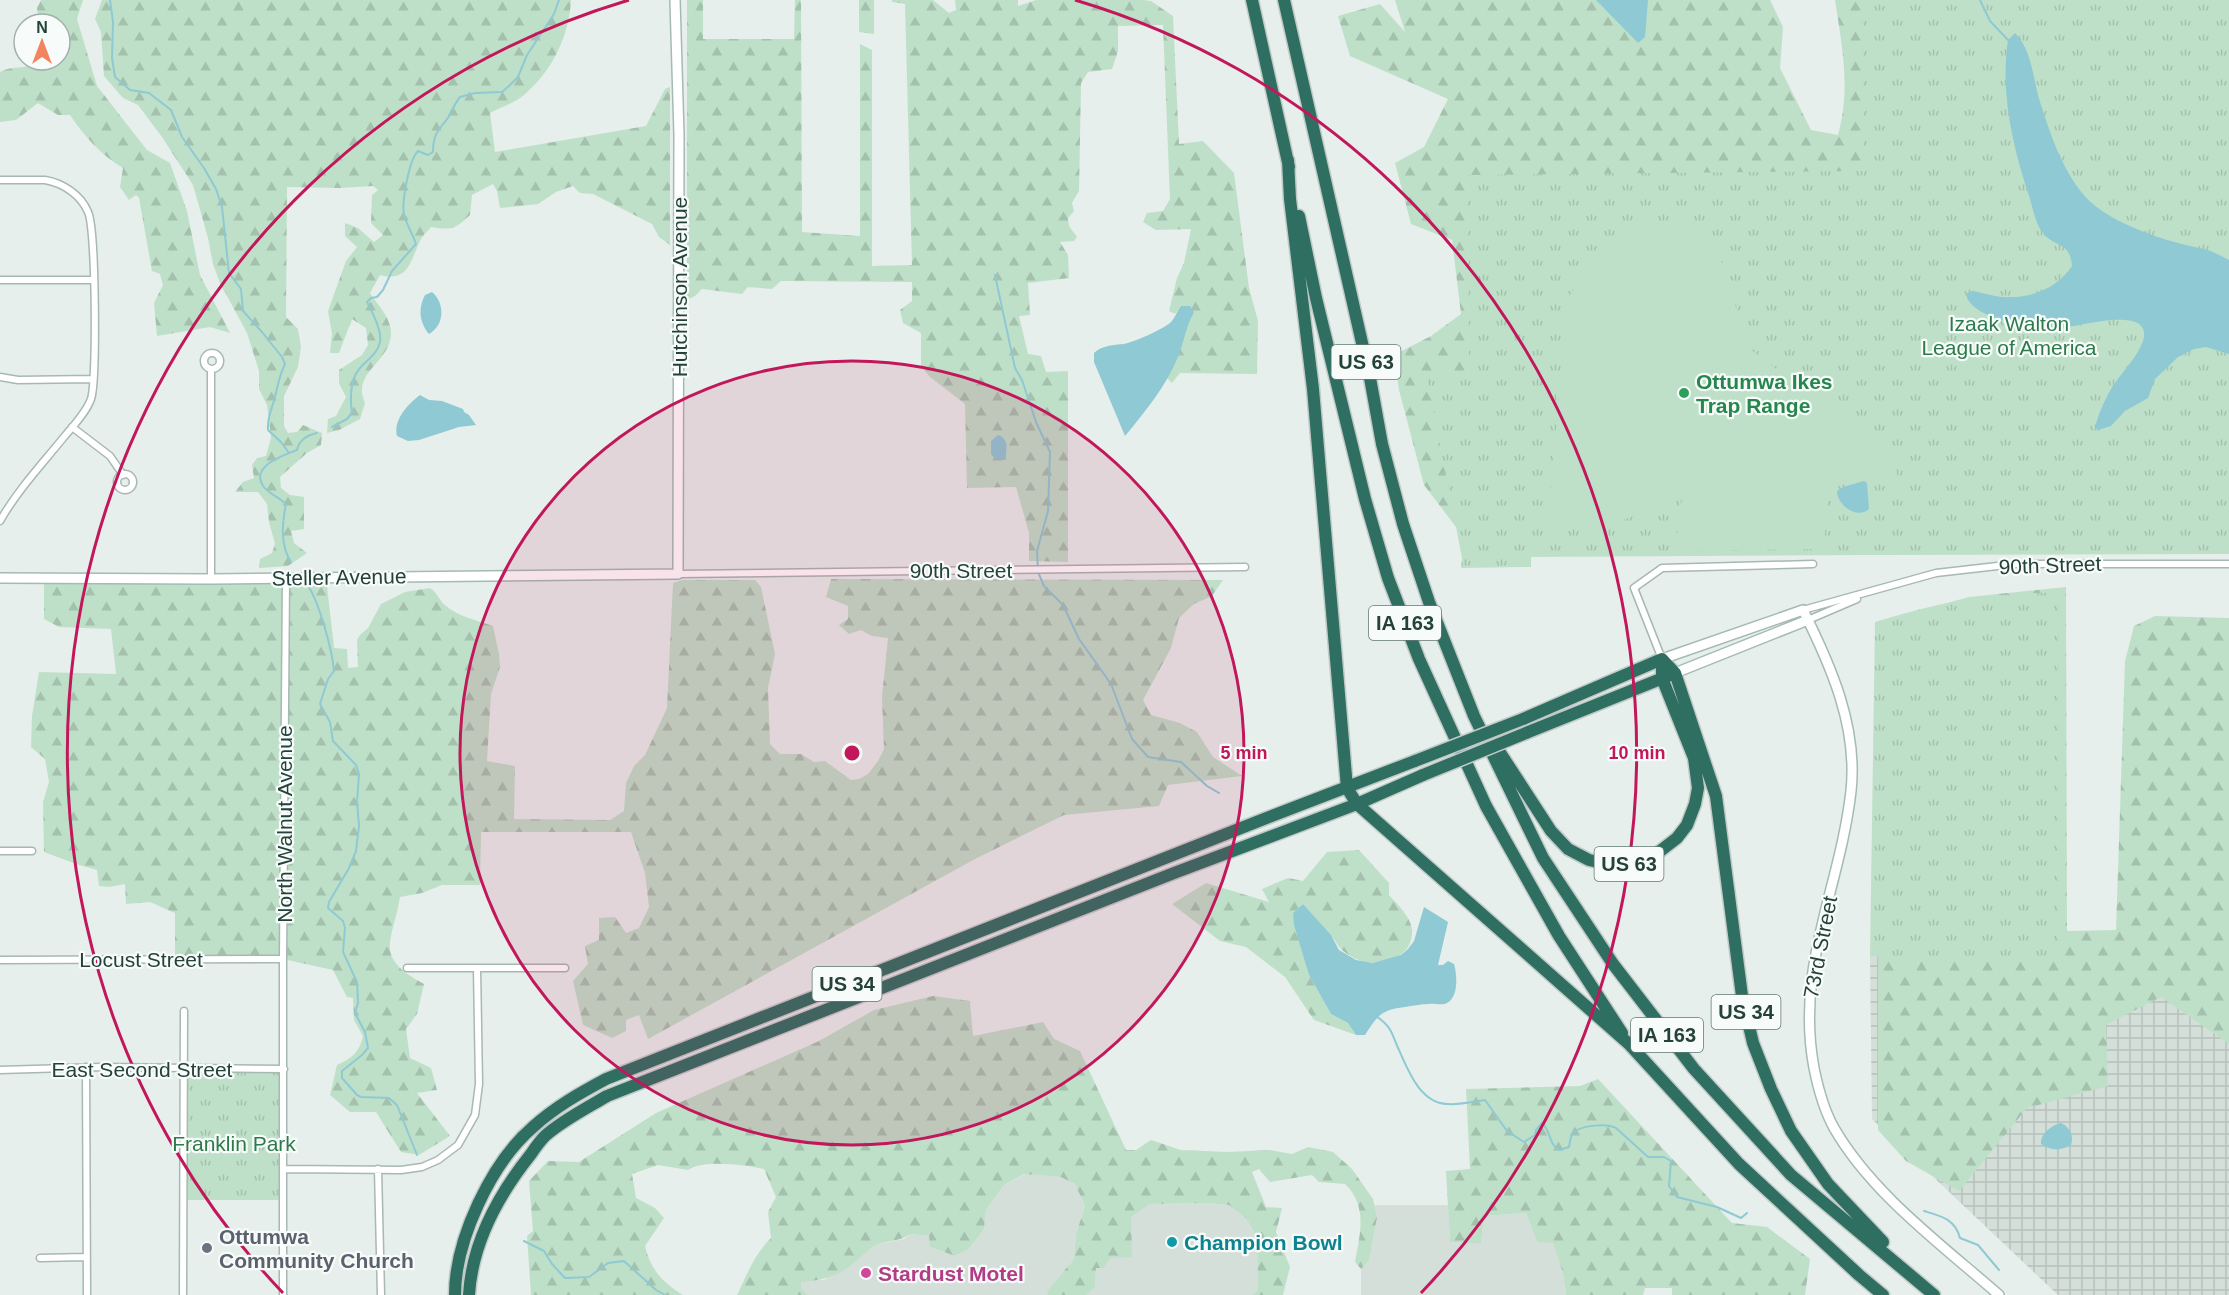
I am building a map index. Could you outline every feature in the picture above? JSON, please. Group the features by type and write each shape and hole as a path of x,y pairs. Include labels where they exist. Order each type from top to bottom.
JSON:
{"highway":[{"name":"US 63","path":"1252,0 1288,160 1290,199 1313,389 1347,788"},
{"name":"US 63","path":"1284,0 1388,467 1403,524 1429,602 1474,716 1551,831 1568,849 1579,856 1601,864 1624,865 1635,862 1655,855 1677,838 1690,819 1697,795 1698,781 1694,758 1662,678"},
{"name":"IA 163","path":"1288,160 1316,298 1365,499 1388,578 1419,659 1486,806 1559,936 1629,1044"},
{"name":"US 34","path":"455,1295 458,1267 475,1208 498,1166 530,1129 566,1101 617,1075 1523,719 1662,659 1675,673 1716,796 1742,996 1753,1043 1771,1089 1791,1131 1828,1184 1870,1230 1936,1295"},
{"path":"1662,659 1662,678"},
{"path":"1357,804 1675,673"},
{"name":"IA 163","path":"1474,716 1543,858 1613,964 1694,1069 1791,1175 1936,1295"},
{"path":"1347,788 1357,804 1629,1044 1739,1164 1883,1295"},
{"name":"US 34","path":"469,1295 470,1278 480,1242 505,1190 524,1162 545,1136 607,1096 1163,877 1357,804"}],"street":[{"name":"Hutchinson Avenue","path":"675,0 679,158 678,574"},
{"path":"0,180 52,181 74,193 82,201 89,212 92,227 94,280 91,400 14,499 0,521"},
{"path":"0,280 94,280"},
{"path":"211,579 212,369"},
{"path":"0,377 18,380 93,379"},
{"path":"72,427 110,456 123,475"},
{"path":"1662,659 1634,588 1662,568 1813,564"},
{"name":"90th Street","path":"1662,659 1803,610 1936,573 2015,564 2229,564"},
{"name":"90th Street","path":"678,574 1245,567"},
{"name":"Steller Avenue","path":"0,578 286,579 678,574"},
{"name":"North Walnut Avenue","path":"284,1295 283,959 286,579"},
{"name":"90th Street","path":"1675,673 1874,592"},
{"name":"73rd Street","path":"1803,610 1830,666 1844,709 1851,750 1851,790 1841,844 1812,965 1808,1005 1810,1045 1818,1089 1834,1127 1875,1181 1897,1206 1999,1295"},
{"path":"0,851 32,851"},
{"name":"Locust Street","path":"0,960 283,959"},
{"path":"407,968 565,968"},
{"path":"284,1169 400,1170 422,1167 438,1160 458,1144 475,1115 479,1084 477,968"},
{"path":"183,1295 184,1011"},
{"path":"86,1068 87,1295"},
{"name":"East Second Street","path":"0,1070 284,1069"},
{"path":"378,1169 381,1295"},
{"path":"40,1257 86,1257"}],"shaded area":[{"path":"1870,956 2229,959 2229,1295 2058,1295 1872,1119"},
{"path":"1025,1174 1062,1177 1075,1184 1085,1206 1076,1234 1074,1259 1048,1290 1048,1295 808,1295 801,1288 800,1281 824,1280 853,1264 879,1244 904,1239 910,1234 930,1236 930,1247 955,1256 969,1249 984,1229 986,1210 1004,1185"},
{"path":"1150,1204 1229,1205 1248,1219 1257,1237 1258,1290 1252,1295 1087,1295 1095,1287 1096,1268 1131,1216"},
{"path":"1374,1205 1448,1205 1450,1242 1481,1244 1484,1216 1526,1213 1537,1242 1553,1242 1563,1273 1566,1295 1361,1295 1361,1269 1369,1261 1377,1218"}],"green space":[{"path":"41,0 83,0 77,19 97,86 147,150 170,163 187,211 200,275 230,333 210,327 157,336 154,303 163,285 160,274 152,271 139,198 136,195 129,200 120,187 123,168 94,144 70,115 58,115 38,103 16,120 0,122 0,72 12,68 12,72 72,72 72,12 38,12"},
{"path":"102,0 571,0 563,40 551,64 534,86 520,98 490,113 495,152 646,126 665,89 670,87 670,245 659,237 652,224 593,194 580,193 573,186 556,192 538,204 500,208 497,191 493,184 472,195 470,215 465,220 452,228 431,227 421,239 412,261 404,272 390,277 380,275 370,293 384,312 391,328 389,344 363,383 362,392 365,403 360,419 339,430 327,433 328,419 336,416 346,397 339,383 339,370 362,355 368,345 366,328 352,319 339,353 330,353 332,334 328,311 346,261 357,247 345,236 345,223 358,228 374,242 383,235 371,223 372,195 378,190 373,186 287,187 286,317 298,329 301,347 298,367 284,396 284,426 288,433 297,432 303,425 322,433 321,445 307,453 280,477 281,488 290,495 304,497 304,529 291,531 294,543 307,553 288,566 259,568 260,559 272,553 275,544 267,504 258,492 235,492 243,482 254,478 252,465 257,458 266,456 271,438 267,405 259,389 259,371 247,333 220,283 213,264 193,185 138,105 123,98 104,76 101,32 95,19"},
{"path":"687,0 703,0 703,39 794,39 795,0 801,0 802,232 860,236 860,44 872,50 872,266 912,265 905,4 892,2 892,0 933,0 949,13 956,10 955,0 1018,0 1018,6 1036,0 1151,1 1173,16 1179,144 1203,141 1234,173 1249,288 1258,321 1257,374 1180,373 1172,383 1167,378 1177,358 1192,315 1181,306 1175,314 1169,311 1177,278 1184,263 1191,229 1156,230 1143,222 1147,213 1163,211 1170,199 1163,25 1118,26 1118,51 1112,69 1088,72 1081,83 1079,191 1072,203 1074,211 1068,218 1069,226 1077,237 1074,241 1060,242 1068,255 1069,278 1028,283 1030,315 1019,316 1028,354 1041,356 1046,372 1068,371 1068,562 1029,561 1029,533 1016,487 967,488 965,404 930,377 921,366 921,333 903,323 900,310 912,301 912,282 781,281 772,289 748,287 742,294 702,289 687,300"},
{"path":"859,0 874,0 874,34 859,32"},
{"name":"Izaak Walton League of America","path":"1395,0 1770,0 1783,27 1780,68 1811,130 1838,135 1845,84 1835,0 2229,0 2229,554 1870,555 1456,527 1424,485 1399,390 1394,355 1431,336 1461,314 1452,240 1411,224 1395,163 1424,147 1448,99 1350,56 1338,16 1380,4 1405,32"},
{"name":"Izaak Walton League of America","path":"1862,0 2229,0 2229,553 1531,557 1531,567 1461,568 1462,558 1426,372 1469,371 1468,175 1863,171"},
{"name":"Ottumwa Ikes Trap Range","path":"1623,222 1709,223 1747,347 1831,410 1887,438 1899,482 1829,476 1824,549 1675,551 1682,497 1615,523 1548,523 1567,299"},
{"path":"326,577 334,648 347,649 348,668 358,667 357,640 368,628 381,604 405,592 430,588 451,610 493,626 500,667 491,694 487,761 515,766 514,819 610,820 624,811 626,783 634,766 645,755 667,708 673,583 682,580 755,580 761,587 775,654 768,688 770,744 780,754 801,754 814,762 825,761 851,780 868,774 884,749 882,697 888,638 872,636 861,630 849,634 839,625 848,619 848,606 826,597 831,579 1223,580 1212,596 1194,604 1179,618 1171,648 1143,700 1151,715 1180,723 1197,732 1213,757 1242,776 1168,785 1159,806 1064,815 975,859 648,1039 639,1015 626,1020 626,1031 612,1038 583,1025 573,981 588,964 585,946 599,940 599,918 615,917 626,933 639,928 649,907 645,873 631,832 481,832 480,885 442,885 422,893 400,897 391,937 392,956 397,965 424,984 417,1014 406,1029 410,1058 431,1068 437,1090 417,1093 450,1136 419,1155 401,1152 376,1112 350,1112 330,1095 337,1065 354,1054 363,1036 354,1020 353,998 347,997 333,970 283,959 175,959 175,913 150,902 126,904 125,884 99,886 97,870 44,852 43,802 49,782 45,759 31,747 32,716 39,672 116,674 111,629 59,627 44,619 44,578"},
{"path":"2066,587 2067,931 2116,930 2125,661 2134,626 2155,616 2229,618 2229,1044 2161,997 2106,1025 2108,1086 2027,1108 1959,1191 1906,1161 1878,1130 1879,622 1969,597"},
{"path":"2059,592 2058,957 1870,956 1875,622 1967,599"},
{"path":"1359,850 1389,883 1389,895 1403,910 1411,924 1411,939 1401,955 1373,963 1354,958 1341,949 1303,904 1293,913 1309,975 1331,1014 1348,1023 1356,1035 1314,1020 1285,977 1246,947 1220,941 1172,904 1206,883 1269,902 1262,889 1288,878 1303,881 1327,852"},
{"path":"933,996 970,1001 973,1036 1043,1022 1054,1039 1080,1051 1126,1150 1136,1150 1151,1140 1181,1150 1227,1152 1270,1150 1292,1154 1308,1147 1333,1152 1352,1169 1373,1199 1377,1218 1369,1261 1361,1269 1355,1262 1361,1221 1360,1211 1345,1184 1319,1182 1312,1175 1270,1182 1259,1169 1252,1172 1266,1207 1282,1208 1276,1232 1290,1267 1283,1295 1252,1295 1258,1290 1257,1237 1247,1219 1229,1205 1208,1203 1150,1204 1131,1217 1132,1257 1110,1258 1104,1268 1096,1268 1095,1287 1087,1295 1048,1295 1047,1291 1074,1259 1076,1234 1085,1206 1075,1184 1061,1177 1024,1174 1004,1185 986,1210 984,1229 969,1249 955,1256 930,1247 929,1236 910,1234 875,1246 846,1269 834,1275 801,1282 801,1288 808,1295 737,1295 755,1258 771,1238 768,1212 776,1197 764,1169 714,1164 688,1170 658,1165 632,1174 636,1198 655,1208 664,1218 645,1246 650,1262 658,1275 683,1295 531,1295 527,1236 533,1231 529,1181 548,1161 579,1162 656,1113 817,1042 874,1010"},
{"name":"Franklin Park","path":"184,1068 284,1069 284,1200 184,1200"},
{"path":"1598,1079 1732,1223 1767,1227 1810,1259 1805,1295 1672,1295 1672,1288 1645,1288 1643,1295 1566,1295 1563,1273 1553,1243 1537,1242 1526,1213 1484,1216 1481,1244 1450,1242 1446,1171 1470,1169 1466,1089 1580,1086"}],"water":[{"path":"1596,0 1648,0 1645,37 1638,43"},
{"path":"2015,33 2026,49 2041,105 2055,145 2068,172 2084,195 2102,211 2128,225 2164,239 2211,251 2229,260 2229,354 2206,347 2194,349 2178,357 2155,379 2148,398 2125,411 2111,426 2098,430 2095,428 2103,404 2141,347 2143,329 2136,322 2124,320 2108,320 2054,329 2019,325 1982,312 1967,298 1967,293 1972,291 2005,297 2037,293 2060,280 2072,266 2068,252 2048,238 2038,226 2013,141 2007,101 2006,60 2008,40"},
{"path":"432,292 439,302 441,314 438,325 429,334 421,320 421,305 425,295"},
{"path":"1181,306 1190,306 1194,312 1178,357 1161,388 1125,436 1094,362 1094,353 1105,347 1135,341 1162,328 1172,320"},
{"path":"420,395 429,400 442,401 463,409 476,425 459,427 419,440 408,441 397,436 399,418"},
{"path":"998,435 1006,442 1006,460 995,459 991,454 991,441"},
{"path":"1864,481 1867,483 1869,509 1859,513 1854,512 1844,506 1837,491"},
{"path":"1303,904 1331,935 1339,950 1356,960 1373,963 1401,955 1408,949 1414,941 1424,907 1448,922 1438,965 1443,965 1448,961 1454,964 1456,979 1454,996 1445,1004 1397,1008 1385,1012 1377,1018 1365,1035 1356,1035 1348,1023 1331,1014 1309,975 1294,925 1293,913"},
{"path":"2061,1123 2070,1132 2071,1145 2056,1149 2041,1144 2042,1137 2047,1130"}],"waterway":[{"path":"110,0 115,77 130,90 149,93 171,110 182,137 216,189 222,207 229,273 241,289 243,311 282,357 285,364 269,417 268,430 289,453"},
{"path":"332,427 347,419 352,413 351,396 354,378 379,346 378,327 367,302 377,297 383,290 392,271 416,244 404,212 406,184 415,156 418,151 428,155 433,152 436,135 460,97 475,93 502,92 518,77 527,55 554,14 559,0"},
{"path":"1980,0 1990,21 2010,40"},
{"path":"995,275 1015,368 1022,380 1036,422 1050,452 1048,511 1037,551 1038,572 1044,586 1063,605 1079,639 1111,684 1132,739 1148,757 1181,762 1207,786 1219,793"},
{"path":"291,562 285,549 283,534 286,504 263,486 260,479 261,473 270,462 297,450 304,438 317,433"},
{"path":"309,587 325,628 334,671 328,679 320,704 330,722 333,741 356,765 359,774 357,802 359,826 356,851 328,908 343,921 345,928 343,952 357,982 358,1003 355,1013 365,1032 368,1048 342,1071 342,1078 361,1097 389,1098 397,1105 417,1155"},
{"path":"1376,1016 1389,1028 1411,1076 1429,1098 1452,1104 1485,1100 1507,1131 1524,1142 1535,1135 1542,1123 1553,1144 1559,1150 1569,1147 1571,1136 1577,1130 1594,1126 1612,1126 1648,1157 1664,1157 1671,1161 1669,1186 1677,1197 1717,1207 1741,1218 1747,1213"},
{"path":"1924,1211 1951,1222 1960,1238 1978,1245 1999,1270"},
{"path":"524,1241 544,1251 565,1278 589,1277 608,1263 624,1261 656,1290 665,1295"}],"place":[{"name":"Ottumwa Ikes Trap Range","path":"1684,393"},
{"name":"Champion Bowl","path":"1172,1242"},
{"name":"Ottumwa Community Church","path":"207,1248"},
{"name":"Stardust Motel","path":"866,1273"}]}
